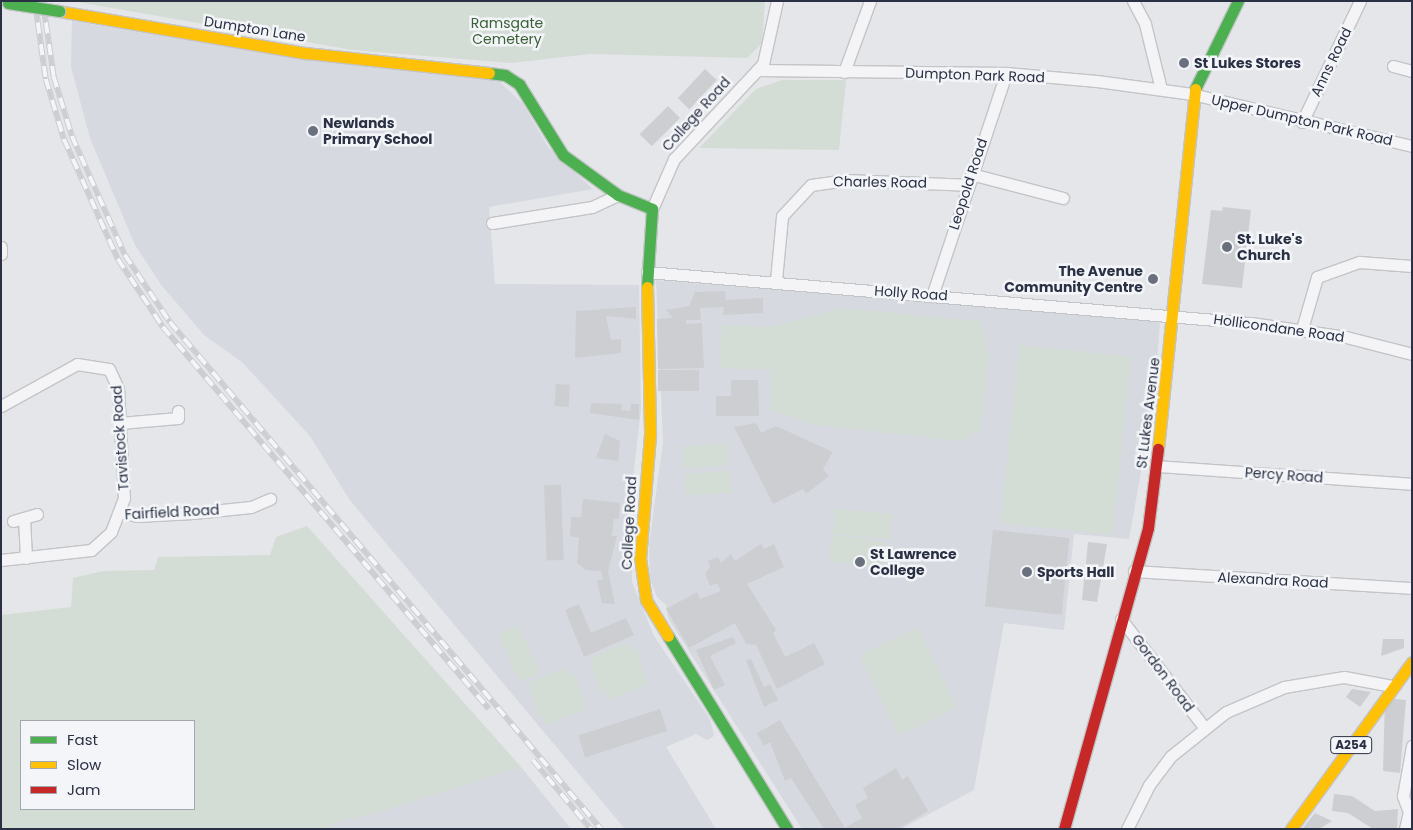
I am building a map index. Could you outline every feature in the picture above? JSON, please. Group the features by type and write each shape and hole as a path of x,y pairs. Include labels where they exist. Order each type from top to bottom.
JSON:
{"street":[{"name":"College Road","path":"777,1 768,53 757,70 674,159 652,209 647,272 650,435 640,558 646,600 787,829"},
{"path":"844,72 870,1"},
{"path":"1133,1 1145,24 1161,89"},
{"name":"St Lukes Avenue","path":"1064,829 1134,571 1148,528 1175,316 1192,94 1238,1"},
{"name":"Anns Road","path":"1302,122 1360,1"},
{"name":"Dumpton Lane","path":"5,2 306,53 505,75 519,84 563,156 618,195"},
{"path":"1393,66 1412,71"},
{"name":"Dumpton Park Road","path":"757,70 1006,73 1192,94"},
{"name":"Leopold Road","path":"932,296 967,185 1006,73"},
{"name":"Upper Dumpton Park Road","path":"1192,94 1302,122 1412,146"},
{"path":"971,174 1063,198"},
{"name":"Charles Road","path":"776,280 782,216 811,185 846,180 967,185"},
{"path":"492,223 592,207 618,195 652,209"},
{"path":"1,247 1,254"},
{"path":"1302,329 1318,277 1359,262 1412,266"},
{"name":"Holly Road","path":"647,272 776,280 932,296 1175,316"},
{"name":"Hollicondane Road","path":"1175,316 1302,329 1412,354"},
{"name":"Tavistock Road","path":"1,406 77,364 101,364 115,376 120,423 124,498 120,512"},
{"path":"120,423 178,418 178,411"},
{"name":"Percy Road","path":"1157,466 1412,484"},
{"name":"Fairfield Road","path":"1,560 91,550 111,532 120,512 137,516 193,513 252,506 270,499"},
{"path":"26,558 19,519 37,514"},
{"name":"Alexandra Road","path":"1134,571 1412,588"},
{"name":"Gordon Road","path":"1121,618 1204,727"},
{"name":"A254","path":"1291,829 1392,686 1412,662"},
{"path":"1127,829 1149,785 1171,756 1204,727 1256,696 1284,687 1344,677 1392,686"},
{"path":"1405,829 1409,812 1403,796 1412,746"}],"shaded area":[{"path":"72,21 293,58 499,81 523,104 548,147 593,189 489,207 495,284 639,285 641,409 632,488 632,582 654,636 710,719 714,736 707,740 696,734 666,747 716,829 625,829 349,499 310,436 243,363 204,335 162,286 135,245 90,138 71,67"},
{"name":"St Lawrence College","path":"656,280 1160,322 1154,399 1129,539 1074,534 1064,630 1004,623 974,790 901,829 802,829 668,618 666,605 657,597 650,578 649,545 663,442"},
{"path":"521,767 571,829 328,829 334,822 373,814"}],"green space":[{"name":"Ramsgate Cemetery","path":"72,1 765,1 762,43 747,58 591,54 511,63 352,50"},
{"path":"782,80 846,80 839,150 699,148 756,89"},
{"path":"840,308 981,321 989,356 981,430 960,441 816,425 770,410 770,370 719,368 722,325 773,327"},
{"path":"1019,345 1131,357 1113,535 1000,523"},
{"path":"727,443 729,465 683,469 681,447"},
{"path":"731,471 732,493 685,495 684,473"},
{"path":"835,509 893,514 891,539 833,534"},
{"path":"307,526 521,767 373,814 334,822 328,829 1,829 1,615 71,607 73,578 103,571 154,570 158,557 270,555 276,537"},
{"path":"832,535 887,542 883,568 829,561"},
{"path":"519,625 540,673 519,682 498,634"},
{"path":"918,627 957,707 899,735 860,655"},
{"path":"629,642 632,650 637,648 648,684 608,700 604,689 599,691 590,658"},
{"path":"567,667 570,675 575,673 586,709 546,725 542,714 537,716 528,683"}],"building":[{"path":"705,69 717,80 689,109 678,98"},
{"path":"668,106 680,118 652,146 640,134"},
{"name":"St. Luke's Church","path":"1223,207 1251,210 1242,288 1202,284 1211,210 1222,211"},
{"path":"725,291 726,300 763,298 763,313 723,315 724,307 700,308 701,320 686,320 686,324 702,323 704,368 658,369 657,319 673,318 666,310 689,306 695,292"},
{"path":"636,307 636,319 606,316 611,340 621,339 621,353 575,358 576,311"},
{"path":"658,370 699,370 699,391 658,391"},
{"path":"731,380 758,380 759,416 716,416 716,396 731,396"},
{"path":"556,384 570,385 568,407 554,406"},
{"path":"591,403 622,404 621,410 630,411 631,404 639,404 639,420 590,413"},
{"path":"756,423 761,433 776,426 833,452 823,469 829,476 806,494 803,489 773,504 734,427"},
{"path":"605,434 620,441 618,461 596,458"},
{"path":"561,485 564,560 547,561 544,486"},
{"path":"583,499 620,503 619,519 614,519 612,536 617,536 608,571 615,604 602,603 597,581 603,579 601,571 586,570 577,563 579,538 570,536 571,517 581,517"},
{"name":"Sports Hall","path":"993,530 1070,538 1062,615 985,607"},
{"path":"1088,542 1107,544 1097,602 1082,600"},
{"path":"761,544 764,549 774,544 784,567 747,584 776,630 773,633 785,657 814,643 825,664 777,689 756,645 746,644 735,623 689,648 666,609 697,592 700,599 721,591 717,583 710,586 705,574 710,567 708,561 718,557 721,563 731,554 735,561"},
{"path":"579,604 591,633 626,618 634,635 584,657 565,610"},
{"path":"733,637 736,643 710,656 725,685 714,690 696,650"},
{"path":"1383,639 1404,639 1404,648 1381,656"},
{"path":"751,659 764,687 770,684 778,700 764,707 746,660"},
{"path":"1352,689 1371,692 1360,707 1346,697"},
{"path":"1385,698 1406,700 1400,773 1383,771"},
{"path":"660,709 667,731 585,757 578,736"},
{"path":"780,720 845,828 862,818 855,805 868,798 863,788 896,768 902,780 908,776 928,811 898,829 824,829 791,778 785,781 770,742 764,746 757,733"},
{"path":"1334,794 1352,796 1375,811 1398,809 1397,829 1373,829 1348,813 1332,811"},
{"path":"1315,813 1332,821 1319,829 1302,829"}],"railway":[{"path":"35,1 46,79 64,139 118,259 163,327 489,709"},
{"path":"43,1 54,77 72,136 125,255 170,322 601,829"},
{"path":"533,760 591,829"}],"traffic: fast":[{"path":"1195,89 1238,1"},
{"path":"8,3 59,11"},
{"path":"489,73 505,75 519,84 563,155 618,195 652,209 647,287"},
{"path":"668,636 787,829"}],"traffic: slow":[{"path":"59,11 306,53 489,73"},
{"path":"1158,449 1195,89"},
{"path":"647,287 650,435 640,558 646,600 668,636"},
{"path":"1291,829 1412,662"}],"traffic: jam":[{"path":"1064,829 1148,528 1158,449"}],"place":[{"name":"St Lukes Stores","path":"1184,63"},
{"name":"Newlands Primary School","path":"313,131"},
{"name":"St. Luke's Church","path":"1227,247"},
{"name":"The Avenue Community Centre","path":"1153,279"},
{"name":"St Lawrence College","path":"860,562"},
{"name":"Sports Hall","path":"1027,572"}]}
